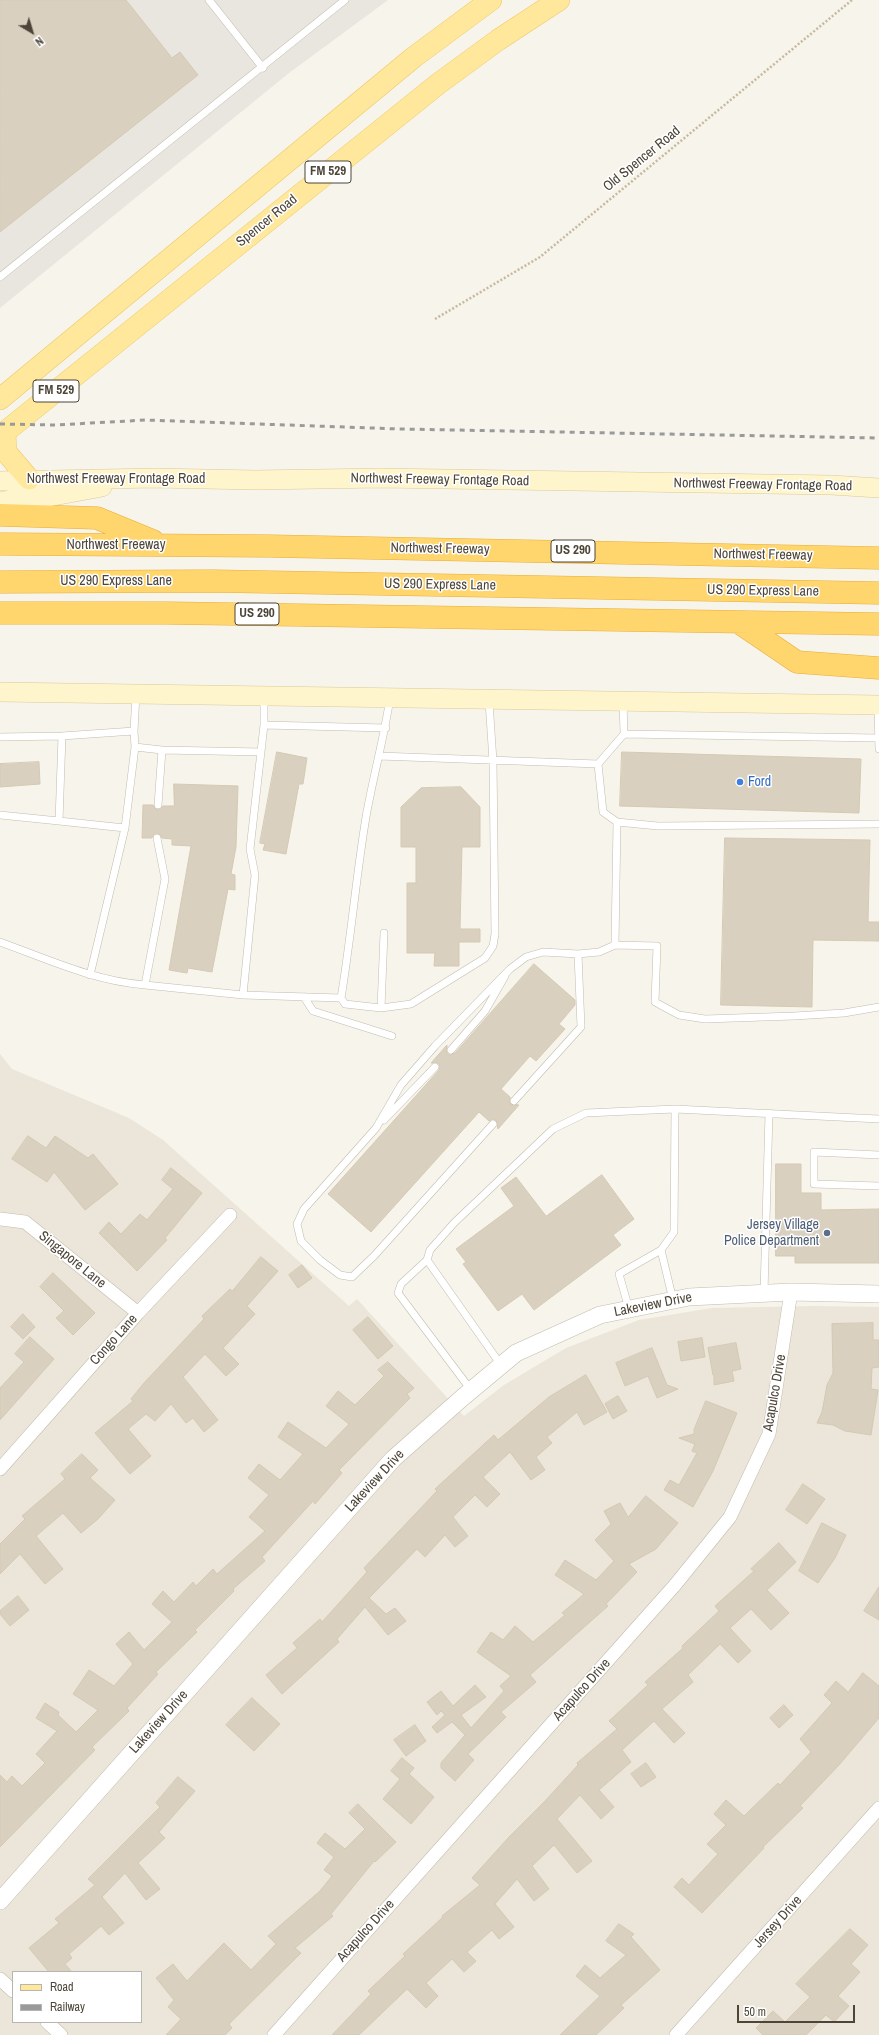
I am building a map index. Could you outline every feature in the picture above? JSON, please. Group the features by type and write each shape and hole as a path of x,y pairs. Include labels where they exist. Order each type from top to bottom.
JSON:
{"highway":[{"path":"0,515 98,518 163,545"},
{"name":"Northwest Freeway","path":"0,544 163,545 879,558"},
{"name":"US 290 Express Lane","path":"0,582 204,581 879,593"},
{"name":"US 290","path":"0,613 158,612 879,624"},
{"path":"738,622 797,662 879,668"}],"main road":[{"name":"FM 529","path":"0,399 414,57 491,0"},
{"path":"498,40 519,11 532,0"},
{"name":"Spencer Road","path":"3,434 438,84 498,40 560,0"},
{"path":"3,434 6,452 29,479"},
{"path":"0,502 20,498 48,497 154,478"},
{"name":"Northwest Freeway Frontage Road","path":"0,481 29,479 154,478 256,480 420,479 831,485 879,488"},
{"path":"0,692 390,698 489,698 879,705"}],"street":[{"name":"Congo Lane","path":"0,1469 138,1313 230,1216"},
{"name":"Singapore Lane","path":"0,1219 25,1222 138,1313"},
{"name":"Lakeview Drive","path":"0,1901 393,1459 471,1390 516,1353 600,1315 689,1297 791,1292 879,1294"},
{"name":"Acapulco Drive","path":"274,2035 675,1585 730,1517 769,1434 791,1292"},
{"name":"Jersey Drive","path":"676,2035 879,1808"},
{"path":"0,1979 12,1990"},
{"path":"48,2023 61,2035"}],"lane":[{"path":"209,0 263,68"},
{"path":"0,277 263,68 345,0"},
{"path":"90,975 125,828 136,747 134,730 136,693"},
{"path":"243,995 255,875 250,849 264,725 264,695"},
{"path":"390,698 386,728 370,792 340,998 345,1004 381,1008 411,1004 485,958 493,946 495,934 493,761 489,698"},
{"path":"623,701 624,734 598,764 603,812 617,822 658,826 879,824"},
{"path":"879,705 879,750"},
{"path":"264,725 386,728"},
{"path":"0,737 62,736 134,730"},
{"path":"624,734 878,738"},
{"path":"59,821 62,736"},
{"path":"136,747 162,750 261,752"},
{"path":"158,805 162,750"},
{"path":"379,756 598,764"},
{"path":"0,815 125,828"},
{"path":"615,945 617,822"},
{"path":"145,985 165,879 157,838"},
{"path":"381,1008 384,933"},
{"path":"0,942 90,975 122,983 243,995 340,998"},
{"path":"376,1128 401,1085 440,1041 510,969 526,958 543,952 578,954 599,952 615,945 657,946 655,1002 679,1015 704,1019 794,1016 844,1013 879,1007"},
{"path":"514,1101 581,1026 578,954"},
{"path":"451,1050 485,1012 510,969"},
{"path":"304,997 313,1011 392,1036"},
{"path":"435,1068 376,1128 304,1209 296,1224 301,1241 320,1260 340,1275 352,1277 361,1270 493,1124"},
{"path":"629,1309 619,1274 661,1250 674,1232 675,1109"},
{"path":"471,1390 398,1293 404,1280 427,1260 430,1250 455,1222 553,1129 586,1113 675,1109 879,1119"},
{"path":"764,1293 769,1113"},
{"path":"879,1155 814,1152 814,1184 879,1186"},
{"path":"661,1250 672,1300"},
{"path":"427,1260 501,1365"}],"path":[{"name":"Old Spencer Road","path":"435,319 540,257 852,0"}],"shaded area":[{"path":"0,0 388,0 289,73 0,308"},
{"path":"0,1054 12,1069 129,1118 163,1140 349,1306 357,1299 464,1416 504,1385 566,1348 639,1320 712,1308 813,1306 879,1307 879,2035 0,2035"}],"building":[{"path":"0,0 126,0 172,58 180,52 198,75 0,232"},
{"path":"277,752 307,758 303,784 299,784 286,854 263,850 265,844 260,843"},
{"name":"Ford","path":"622,752 861,759 859,813 620,806"},
{"path":"39,762 40,784 0,787 0,764"},
{"path":"174,784 238,786 236,847 231,874 235,875 235,890 228,889 212,972 188,968 187,973 169,970 191,846 172,845 172,839 162,838 158,833 154,834 152,838 142,838 143,805 153,805 158,810 163,806 174,806"},
{"path":"461,787 480,807 480,847 462,847 460,929 480,929 480,942 459,942 459,966 434,966 435,953 407,953 407,883 416,883 416,847 401,847 401,807 421,788"},
{"path":"725,838 870,840 868,922 879,922 879,941 813,940 812,1007 721,1005"},
{"path":"534,964 575,1000 575,1005 559,1024 565,1029 536,1061 530,1056 501,1089 510,1097 510,1104 519,1105 498,1129 496,1120 489,1121 479,1112 371,1232 328,1194 439,1070 440,1066 438,1063 431,1063 447,1045 447,1053 450,1055 455,1053"},
{"path":"28,1136 46,1148 55,1136 88,1158 93,1154 118,1184 85,1210 54,1172 47,1182 12,1159"},
{"name":"Jersey Village Police Department","path":"776,1164 801,1164 801,1193 821,1193 821,1210 879,1209 879,1263 795,1263 795,1256 776,1256"},
{"path":"171,1168 202,1193 165,1238 167,1240 137,1271 99,1233 109,1222 121,1234 140,1214 147,1220 173,1189 162,1180"},
{"path":"602,1175 634,1219 613,1235 621,1245 534,1310 522,1294 498,1311 463,1264 466,1262 456,1249 514,1206 501,1188 516,1177 546,1216"},
{"path":"261,1257 278,1271 247,1306 255,1314 223,1348 239,1364 226,1376 205,1354 183,1377 218,1420 204,1432 193,1418 186,1423 171,1404 155,1421 146,1414 128,1429 151,1456 130,1474 95,1433 133,1401 131,1399 144,1383 204,1319 202,1316 230,1289 232,1291"},
{"path":"302,1265 312,1278 298,1288 289,1275"},
{"path":"53,1273 95,1313 73,1335 56,1318 64,1311 40,1287"},
{"path":"23,1314 35,1327 23,1339 11,1327"},
{"path":"368,1317 393,1346 378,1359 353,1330"},
{"path":"873,1323 873,1340 879,1340 879,1367 872,1368 871,1389 878,1390 871,1435 845,1431 833,1425 817,1423 822,1412 827,1385 833,1373 832,1324"},
{"path":"30,1337 54,1359 0,1420 0,1388 24,1362 15,1354"},
{"path":"702,1338 705,1357 681,1361 678,1342"},
{"path":"736,1343 741,1369 732,1371 734,1381 714,1385 714,1375 708,1348"},
{"path":"652,1348 667,1385 678,1389 657,1398 648,1376 625,1386 616,1363"},
{"path":"388,1362 414,1388 407,1394 410,1398 339,1470 342,1473 315,1504 313,1501 262,1557 265,1561 233,1589 234,1591 195,1630 197,1632 156,1672 158,1674 127,1708 129,1711 92,1747 95,1750 0,1847 0,1775 7,1782 12,1776 22,1786 45,1763 36,1754 57,1731 36,1718 45,1703 59,1712 58,1715 76,1732 98,1710 73,1694 89,1670 114,1686 133,1664 116,1644 129,1632 144,1650 172,1622 152,1604 163,1591 174,1602 193,1582 196,1586 213,1569 217,1574 265,1531 249,1517 269,1495 248,1478 259,1464 280,1480 303,1454 278,1437 288,1422 326,1448 349,1424 326,1406 338,1391 355,1405 384,1376 378,1370"},
{"path":"586,1375 607,1412 584,1425 577,1412 547,1437 552,1443 536,1457 545,1470 531,1480 510,1452 483,1477 500,1494 487,1507 475,1495 453,1517 468,1536 455,1547 445,1535 425,1557 417,1549 369,1598 386,1614 395,1608 406,1621 388,1635 365,1607 337,1639 339,1642 282,1694 266,1675 297,1648 293,1643 320,1619 322,1622 367,1572 364,1568 437,1491 435,1489 494,1435 498,1440 549,1397"},
{"path":"618,1396 627,1411 613,1419 605,1404"},
{"path":"706,1401 737,1413 713,1471 693,1507 664,1490 670,1480 679,1485 697,1453 692,1451 695,1444 679,1438 694,1434 694,1430"},
{"path":"82,1454 98,1470 90,1478 115,1500 98,1519 81,1533 63,1513 36,1536 63,1569 45,1584 20,1554 0,1574 0,1544 25,1519 22,1516 65,1479 61,1474"},
{"path":"803,1484 825,1499 807,1524 786,1510"},
{"path":"646,1496 678,1523 656,1549 629,1564 637,1572 606,1604 608,1606 530,1675 536,1682 501,1712 506,1717 468,1754 474,1760 455,1781 441,1768 441,1763 465,1735 452,1722 437,1733 432,1727 445,1715 441,1711 437,1715 427,1702 441,1691 453,1706 475,1685 486,1697 461,1715 471,1728 504,1691 500,1686 511,1676 477,1652 491,1632 503,1640 515,1626 533,1642 565,1615 562,1613 584,1594 555,1575 565,1560 596,1580 614,1561 595,1540 611,1524 604,1511 620,1503 628,1517"},
{"path":"822,1523 846,1535 835,1558 818,1583 799,1571"},
{"path":"779,1543 796,1562 767,1590 789,1613 771,1630 751,1609 730,1628 751,1651 738,1663 720,1644 688,1675 693,1682 662,1709 685,1733 674,1743 654,1721 622,1750 631,1762 599,1790 614,1807 601,1819 580,1795 557,1819 592,1861 577,1873 554,1845 532,1866 549,1889 534,1901 517,1879 495,1904 514,1927 499,1939 492,1930 467,1952 476,1961 464,1972 452,1959 426,1983 438,1996 426,2008 407,1989 359,2035 332,2035 371,1994 368,1991 405,1956 403,1954 443,1917 442,1916 480,1885 472,1878 578,1765 577,1763 617,1729 609,1721 648,1685 645,1682 683,1648 682,1646 719,1611 715,1606 754,1571 751,1569"},
{"path":"879,1587 879,1620 864,1611"},
{"path":"18,1596 29,1610 10,1626 0,1614 0,1611"},
{"path":"863,1673 879,1686 879,1718 839,1765 800,1806 803,1808 763,1847 764,1848 702,1913 674,1887 682,1878 689,1885 718,1854 707,1844 726,1825 714,1814 726,1800 744,1816 778,1783 780,1785 811,1752 800,1739 832,1703 824,1695 836,1681 848,1692"},
{"path":"252,1698 280,1724 254,1751 226,1725"},
{"path":"784,1705 793,1715 779,1728 770,1718"},
{"path":"415,1725 426,1741 406,1756 394,1740"},
{"path":"402,1758 414,1768 409,1774 434,1797 411,1824 383,1799 400,1779 391,1771"},
{"path":"646,1763 656,1777 641,1787 631,1774"},
{"path":"178,1777 195,1791 159,1832 165,1838 138,1863 160,1889 146,1900 125,1873 102,1897 124,1923 109,1935 101,1926 69,1954 72,1958 65,1964 71,1971 48,1971 29,1948 59,1923 55,1919 95,1885 88,1879 160,1807 156,1803"},
{"path":"358,1804 396,1842 375,1862 374,1861 331,1914 333,1916 295,1948 301,1953 229,2024 232,2028 225,2035 166,2035 181,2019 168,2007 174,2000 156,1978 173,1964 187,1981 224,1943 251,1970 276,1944 268,1936 320,1891 332,1876 324,1870 334,1857 317,1843 325,1833 345,1849 365,1829 349,1813"},
{"path":"619,1924 634,1934 631,1937 660,1970 621,2005 624,2008 596,2035 560,2035 600,1996 576,1976 585,1965 600,1978 626,1955 606,1941"},
{"path":"850,1929 868,1945 851,1964 860,1972 838,1996 849,2006 834,2022 826,2015 806,2035 763,2035 756,2028 773,2011 785,2022 810,1997 796,1984"}],"railway":[{"path":"0,424 55,425 146,420 400,429 879,438"}],"place":[{"name":"Ford","path":"740,782"},
{"name":"Jersey Village Police Department","path":"827,1233"}]}
